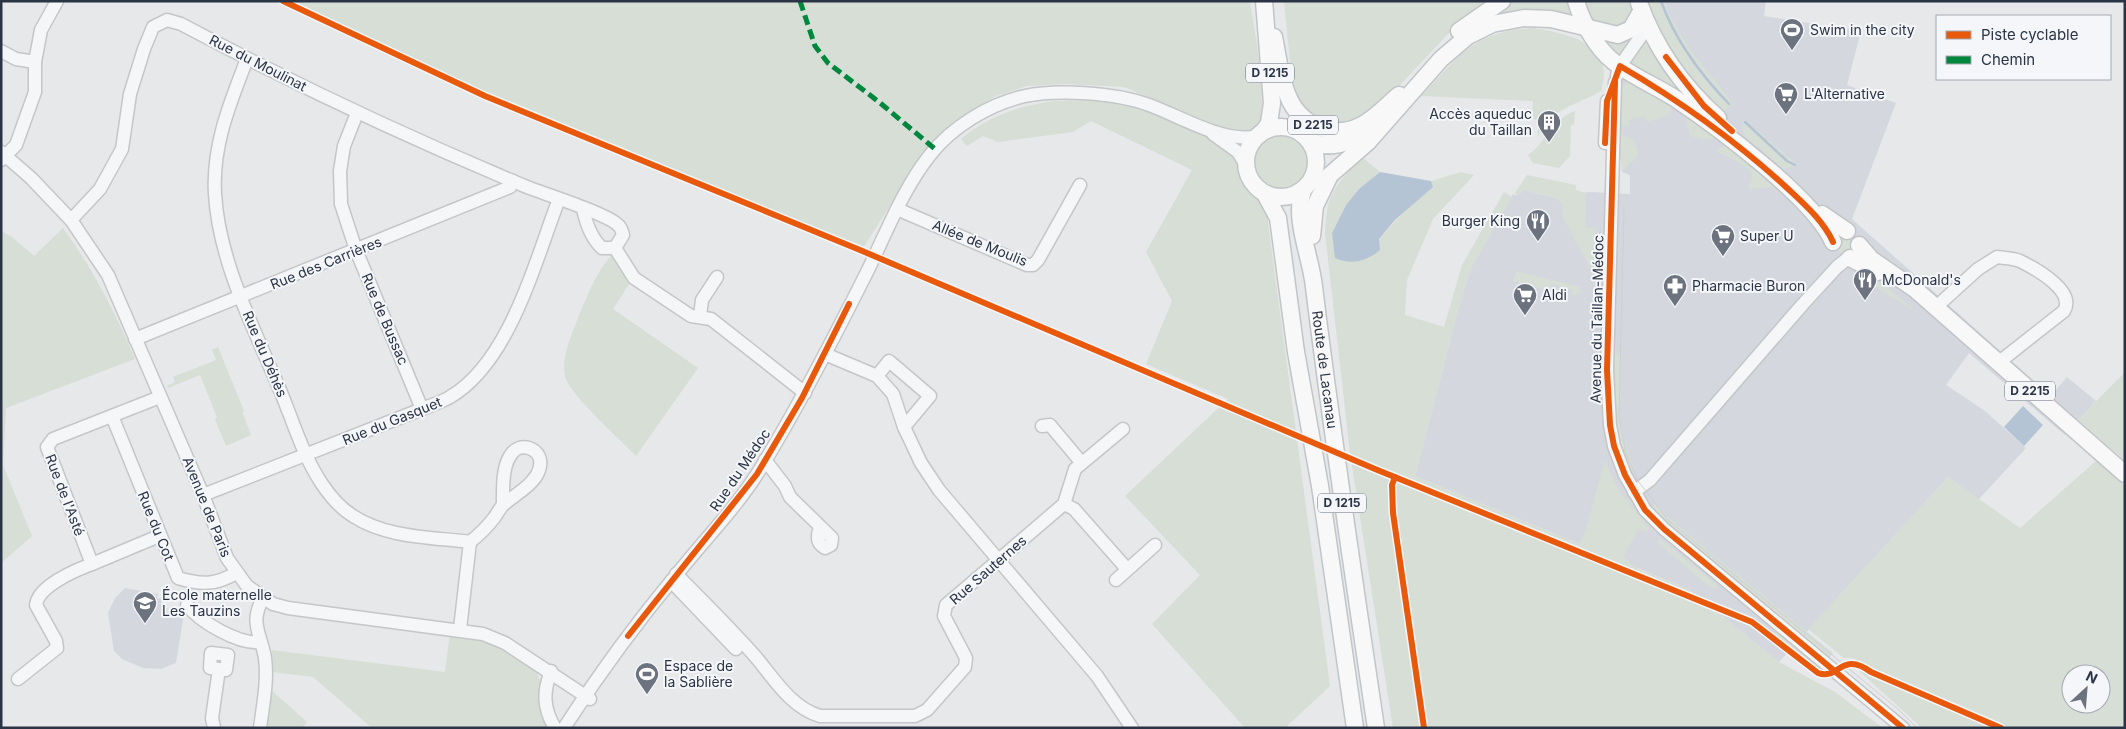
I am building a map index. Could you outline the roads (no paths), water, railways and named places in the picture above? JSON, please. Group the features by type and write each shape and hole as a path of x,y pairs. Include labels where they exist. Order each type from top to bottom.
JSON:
{"main road":[{"name":"D 2215","path":"1310,141 1328,146 1354,139 1375,124 1400,93 1457,33 1502,1"},
{"name":"D 2215","path":"1576,1 1588,28 1610,59 1684,105 1740,147 1810,210 1845,251 1871,258 1916,290 2125,474"},
{"name":"D 1215","path":"1265,7 1274,37 1283,112 1288,122 1296,130"},
{"name":"D 1215","path":"1261,133 1269,123 1272,103 1265,7"},
{"name":"D 2215","path":"1313,278 1311,227 1320,191 1337,168 1359,151 1441,59 1462,40 1481,28 1508,19 1538,18 1612,35 1623,34 1633,26 1643,12"},
{"path":"1643,12 1672,66 1704,106 1825,216 1857,237 1845,251"},
{"name":"D 2215","path":"1274,37 1288,98 1302,117 1320,128 1340,131 1360,126 1400,93"},
{"path":"1285,127 1296,130 1310,141 1315,150 1316,172 1303,190 1285,198 1265,194 1256,187 1249,177 1246,154 1261,133 1285,127"},
{"name":"D 2215","path":"1316,172 1329,160 1355,146 1382,127"},
{"name":"Route de Lacanau","path":"1303,190 1300,212 1313,278 1334,447 1376,728"},
{"name":"Route de Lacanau","path":"1265,194 1278,218 1296,352 1320,486 1355,728"}],"street":[{"path":"3,156 16,144 35,92 35,62 41,30 57,1"},
{"name":"Avenue du Taillan-Médoc","path":"1643,12 1615,82 1607,370 1609,420 1621,469 1645,510 1664,529 1903,728"},
{"name":"Rue du Moulinat","path":"71,220 100,190 122,150 130,94 144,49 153,27 167,20 181,24 357,113 618,224 623,235 615,248"},
{"path":"1,51 16,59 35,62"},
{"name":"Rue du Déhès","path":"248,59 226,112 214,174 221,239 241,297 307,455 322,484 338,504 354,516 388,532 470,542"},
{"name":"Rue du Médoc","path":"564,728 636,624 712,532 765,460 805,393 897,209 920,169 942,141 970,120 1002,103 1025,96 1062,94 1122,98 1148,104 1205,128 1242,138 1261,133"},
{"name":"Rue de Bussac","path":"357,113 344,146 340,171 341,204 356,250 422,409"},
{"name":"Rue du Médoc","path":"1205,128 1234,148 1246,165"},
{"name":"Avenue de Paris","path":"3,156 71,220 108,275 203,495 226,558 247,586 263,598 288,608 483,634 505,642 585,696"},
{"name":"Rue des Carrières","path":"135,339 510,187 513,180"},
{"name":"Allée de Moulis","path":"897,209 1027,265 1033,265 1038,260 1080,185"},
{"name":"Rue du Gasquet","path":"203,495 422,409 451,396 474,378 491,359 507,333 559,200"},
{"path":"583,209 585,219 598,245 602,248 615,248 634,278 691,316 711,319 805,393"},
{"path":"1634,492 1650,480 1829,276 1845,251"},
{"path":"1935,308 1978,269 1997,257 2018,260 2051,281 2068,299 2064,311 1998,363"},
{"path":"700,316 702,300 717,277"},
{"path":"825,354 877,376 893,394 904,427 921,463 939,490 1098,676 1132,728"},
{"path":"877,376 889,361 930,396 904,427"},
{"name":"Rue de l'Asté","path":"92,564 47,448 53,439 160,397"},
{"name":"Rue du Cot","path":"112,416 159,536 178,578 204,583 218,582 236,572"},
{"path":"1042,426 1050,425 1081,462"},
{"path":"1123,429 1081,462 1070,479 1064,504 1074,509 1127,569"},
{"path":"765,460 785,486 790,497 820,527"},
{"name":"Rue Sauternes","path":"674,578 748,661 754,655 781,688 806,712 820,722 915,716 927,710 965,667 966,658 944,616 946,605 1064,504"},
{"path":"460,630 470,542 480,534 503,505"},
{"path":"18,679 57,648 56,640 38,609 38,599 67,573 159,536"},
{"path":"1116,580 1156,545"},
{"path":"260,728 266,684 265,658 255,625 263,598"},
{"path":"186,605 194,615 212,626 250,643 261,642"},
{"path":"214,728 212,718 219,669"},
{"path":"550,671 544,693 544,703 555,728"},
{"name":"Rue du Médoc","path":"572,728 585,696"}],"water":[{"path":"1380,172 1431,181 1433,187 1395,220 1379,239 1380,250 1375,254 1364,260 1353,262 1335,258 1332,233 1346,205 1359,189"},
{"path":"2023,406 2043,425 2024,446 2004,427"}],"waterway":[{"path":"1661,1 1681,43 1729,104"},
{"path":"1745,122 1787,161 1795,165"}],"tram line":[{"path":"1624,207 1619,417 1626,453 1638,481 1669,521 1899,710 1917,728"}],"place":[{"name":"Swim in the city","path":"1792,51"},
{"name":"L'Alternative","path":"1786,115"},
{"name":"Accès aqueduc du Taillan","path":"1549,143"},
{"name":"Burger King","path":"1538,242"},
{"name":"Super U","path":"1723,257"},
{"name":"McDonald's","path":"1865,301"},
{"name":"Pharmacie Buron","path":"1675,307"},
{"name":"Aldi","path":"1525,316"},
{"name":"École maternelle Les Tauzins","path":"145,624"},
{"name":"Espace de la Sablière","path":"647,695"}]}
